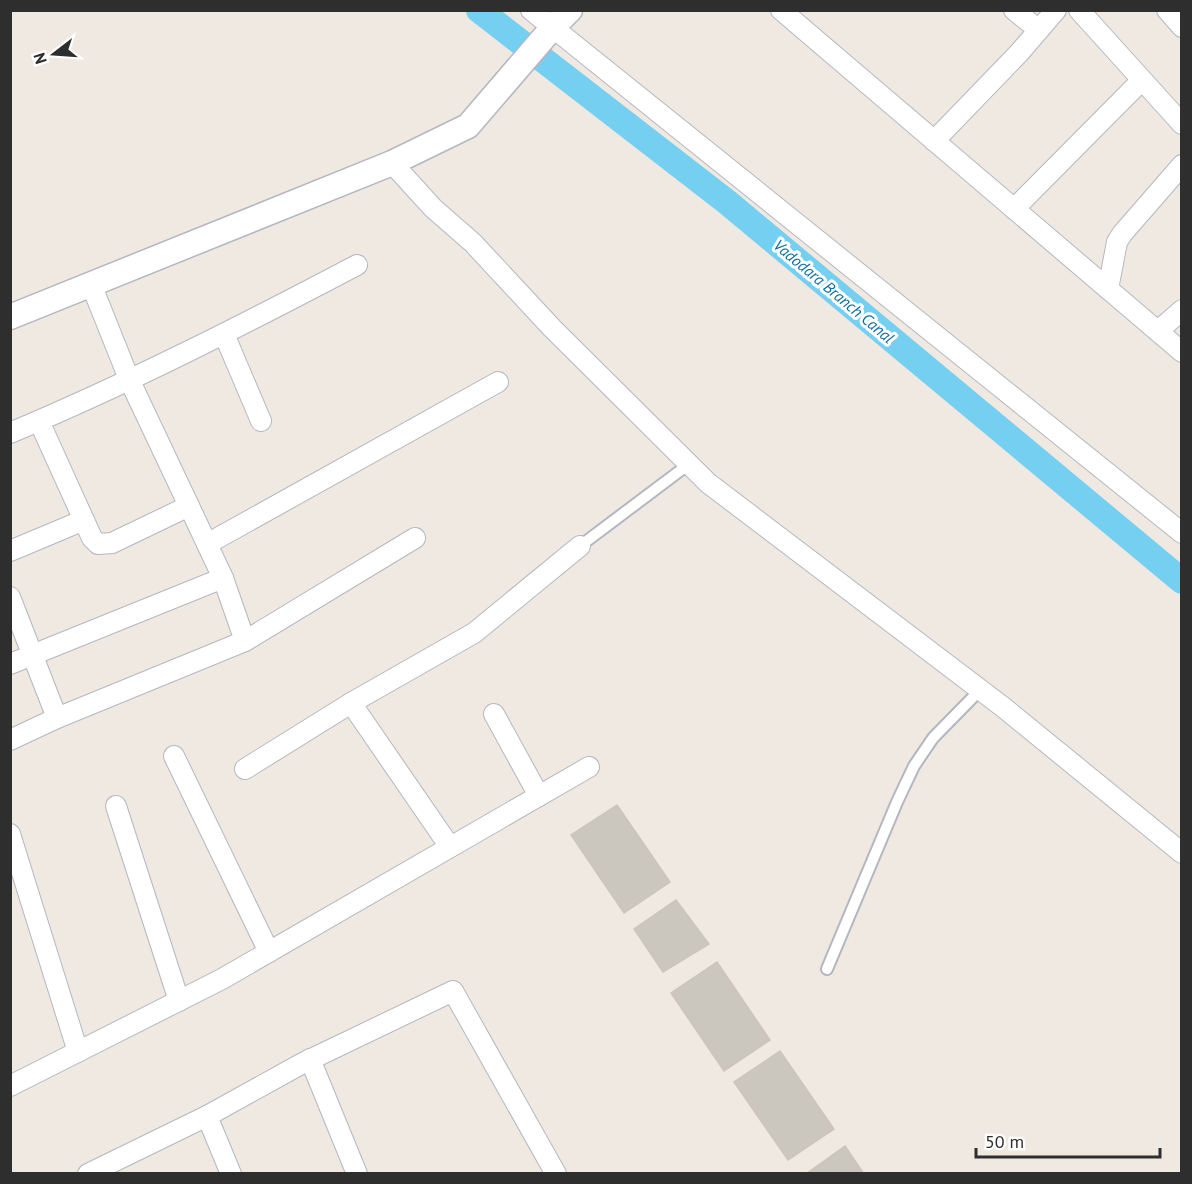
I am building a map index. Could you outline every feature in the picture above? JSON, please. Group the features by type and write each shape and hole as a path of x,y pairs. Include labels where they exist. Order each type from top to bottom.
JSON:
{"street":[{"path":"531,10 549,32 1182,533"},
{"path":"10,317 392,163 468,126 570,10"},
{"path":"781,10 1182,352"},
{"path":"1014,10 1039,30"},
{"path":"934,141 1056,10"},
{"path":"1079,10 1182,124"},
{"path":"1167,10 1182,27"},
{"path":"1014,209 1142,80"},
{"path":"392,163 433,208 473,243 552,328 708,483 980,690 1182,852"},
{"path":"1108,289 1117,242 1182,165"},
{"path":"10,433 224,334 357,265"},
{"path":"91,284 129,379 223,578 245,641"},
{"path":"1158,331 1182,310"},
{"path":"224,334 261,421"},
{"path":"207,544 498,382"},
{"path":"39,421 92,538 98,544 106,545 189,506"},
{"path":"10,551 84,520"},
{"path":"10,740 57,718 245,641 415,538"},
{"path":"244,769 351,703 474,633 580,546"},
{"path":"10,664 223,578"},
{"path":"10,597 57,718"},
{"path":"351,703 450,847"},
{"path":"494,714 539,796"},
{"path":"174,756 269,952"},
{"path":"10,1086 179,1001 269,952 589,767"},
{"path":"116,806 179,1001"},
{"path":"10,834 78,1052"},
{"path":"88,1173 207,1116 310,1059 453,991 556,1173"},
{"path":"310,1059 357,1173"},
{"path":"207,1116 231,1173"}],"lane":[{"path":"580,546 689,464"},
{"path":"827,969 914,766 933,738 980,690"}],"building":[{"path":"617,805 670,882 624,913 571,835"},
{"path":"676,900 709,944 663,972 634,929"},
{"path":"717,962 770,1040 724,1071 671,993"},
{"path":"780,1051 834,1129 788,1160 734,1082"},
{"path":"845,1146 864,1174 806,1174"}],"waterway":[{"name":"Vadodara Branch Canal","path":"479,10 727,202 1182,581"}]}
